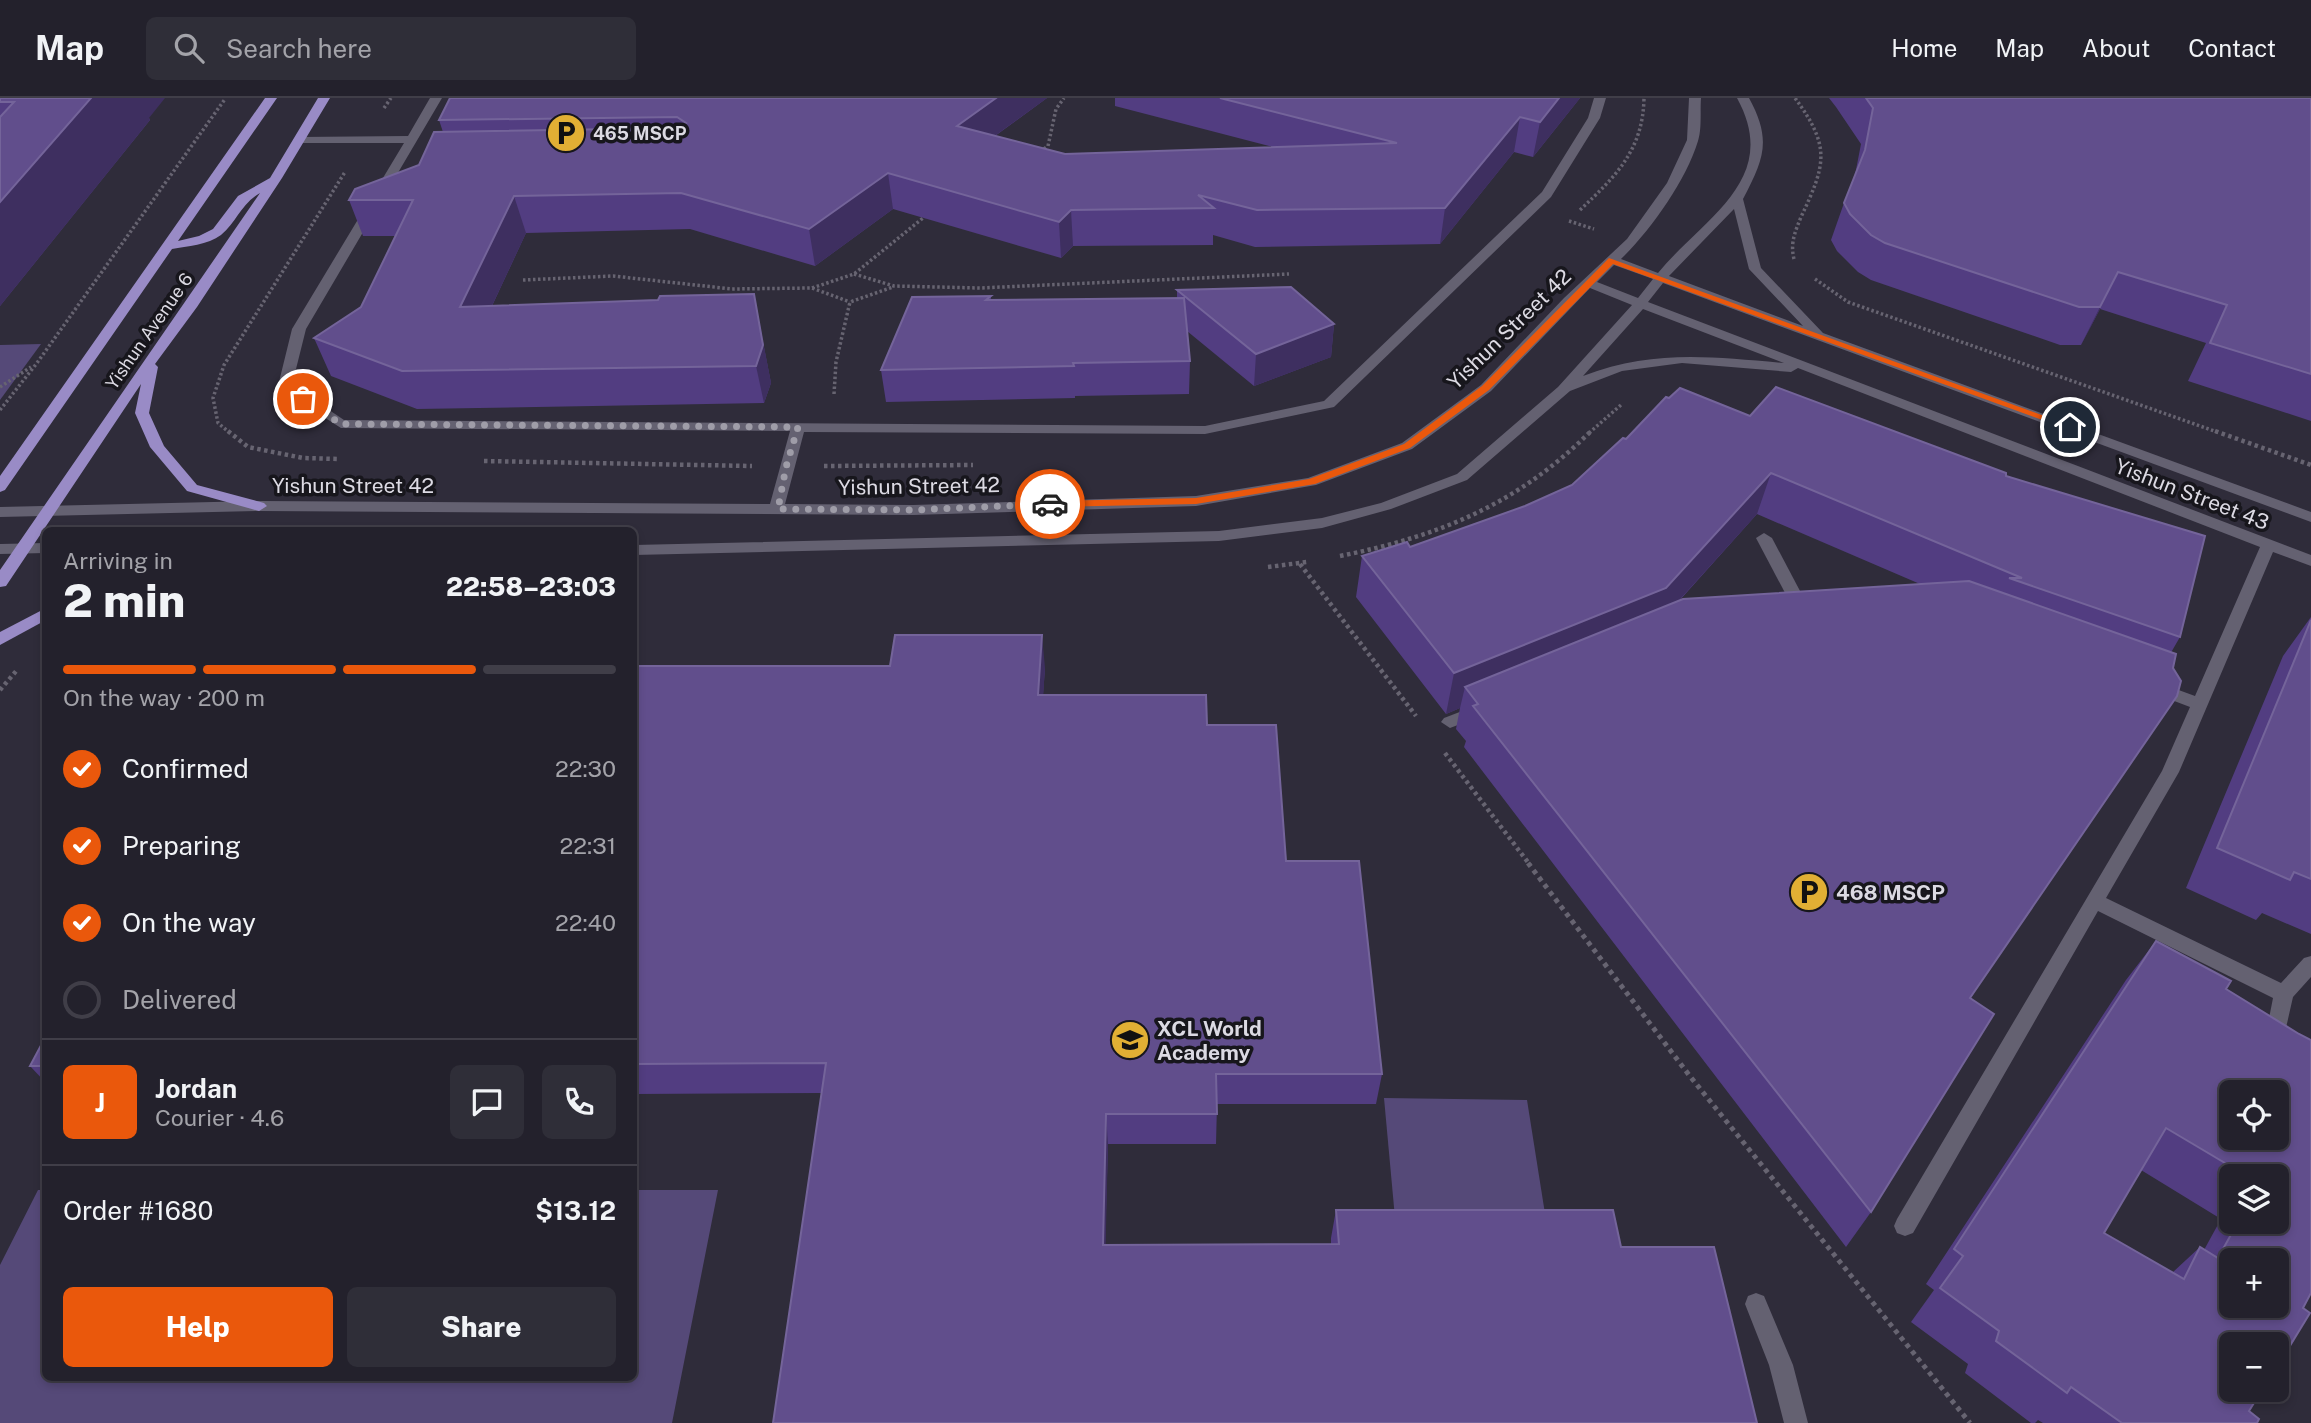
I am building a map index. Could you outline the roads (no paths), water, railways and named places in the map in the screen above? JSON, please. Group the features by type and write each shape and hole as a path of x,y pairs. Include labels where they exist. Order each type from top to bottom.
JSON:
{"main road":[{"name":"Yishun Avenue 6","path":"0,487 271,98"},
{"name":"Yishun Avenue 6","path":"0,582 153,356 190,307 276,178 324,98"},
{"path":"170,246 204,239 217,232 242,199 276,178"},
{"path":"153,356 142,413 158,447 192,488 259,506"},
{"path":"0,639 42,614"}],"street":[{"path":"436,98 411,139 405,163 299,330 285,386 341,424 1205,430 1329,404 1547,194 1594,118 1600,98"},
{"name":"Yishun Street 42","path":"0,512 259,506 914,510 1196,501 1311,482 1407,446 1486,388 1588,283 1632,242 1673,183 1693,140 1695,98"},
{"path":"637,550 1219,536 1322,523 1386,506 1462,477 1563,390 1678,257 1737,199 1757,160 1755,120 1743,98"},
{"path":"299,140 411,139"},
{"path":"1737,199 1755,269 1824,338"},
{"path":"1612,260 2311,517"},
{"name":"Yishun Street 43","path":"1588,283 2311,561"},
{"path":"1563,390 1619,366 1682,359 1815,371"},
{"path":"778,509 786,467 798,427"},
{"path":"1764,538 1801,608"},
{"path":"1905,1226 2170,772 2268,546"},
{"path":"0,549 42,548"},
{"path":"2137,681 2200,704"},
{"path":"1450,722 1488,707"},
{"path":"2095,901 2284,993"},
{"path":"2270,1065 2284,993 2311,964"},
{"path":"1756,1304 1781,1365 1796,1423"}],"place":[{"name":"465 MSCP","path":"566,133"},
{"name":"468 MSCP","path":"1809,892"},
{"name":"XCL World Academy","path":"1130,1040"}]}
